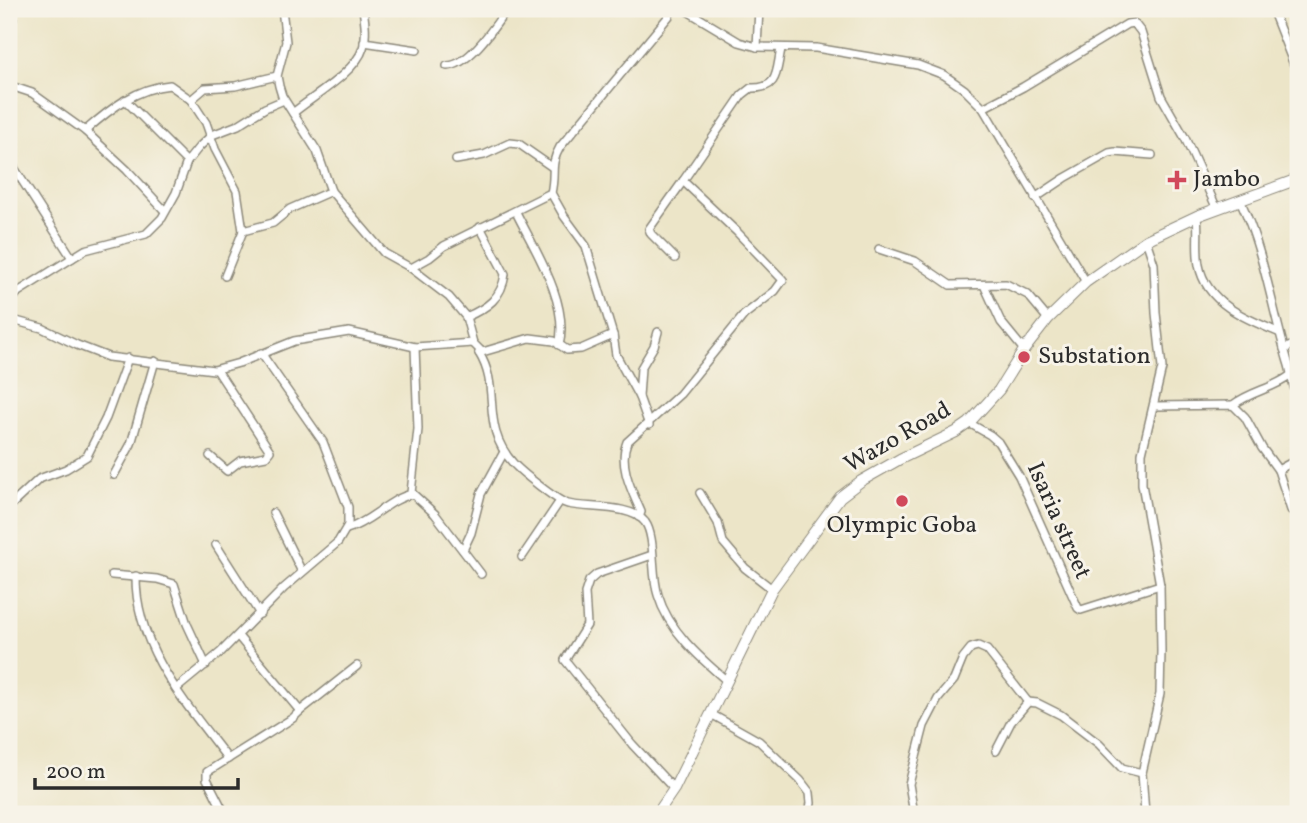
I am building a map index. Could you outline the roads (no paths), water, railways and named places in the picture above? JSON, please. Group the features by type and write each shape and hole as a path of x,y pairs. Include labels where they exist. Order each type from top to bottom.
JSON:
{"main road":[{"name":"Wazo Road","path":"657,814 674,789 772,589 840,497 861,481 956,432 968,422 999,390 1024,350 1048,319 1086,282 1146,240 1197,216 1298,179"}],"street":[{"path":"9,41 14,9"},
{"path":"293,113 348,70 363,50 366,29 363,9"},
{"path":"447,66 454,66 463,60 486,37 505,9"},
{"path":"649,425 639,397 620,364 586,246 551,193 555,179 552,162 561,147 672,9"},
{"path":"684,9 739,42 757,47 816,48 918,65 944,75 964,89 983,108 1086,282"},
{"path":"757,47 759,9"},
{"path":"1272,9 1298,75"},
{"path":"284,10 286,41 277,76 284,100 317,151 331,191 384,253 411,268 449,297 466,317 473,343 481,351 479,353 487,365 494,431 503,452 515,466 560,501 631,512 639,517 649,529 657,594 666,617 702,659 727,681"},
{"path":"983,108 1127,24 1135,23 1142,32 1161,96 1185,138 1217,209"},
{"path":"364,42 417,50"},
{"path":"675,258 649,229 742,95 751,88 765,88 770,85 782,49"},
{"path":"191,100 205,88 235,86 277,76"},
{"path":"85,131 125,100 145,90 170,85 191,100 212,135 215,149 237,191 243,231 225,276"},
{"path":"9,91 14,87 32,93 85,131 127,170 165,211"},
{"path":"125,100 187,162"},
{"path":"9,303 14,295 91,248 144,235 156,225 176,193 187,162 212,135 238,125 284,100"},
{"path":"456,160 484,155 510,143 519,144 552,167"},
{"path":"1035,198 1110,153 1152,155"},
{"path":"9,160 72,258"},
{"path":"639,517 640,512 626,472 624,452 627,442 649,425 680,394 752,307 782,283 780,276 753,248 682,181"},
{"path":"243,231 273,223 290,209 331,191"},
{"path":"411,268 444,246 551,193"},
{"path":"1241,202 1259,251 1278,332 1293,388 1298,397"},
{"path":"516,212 551,284 563,332 559,345"},
{"path":"1197,216 1199,266 1204,281 1219,299 1236,313 1278,332"},
{"path":"466,317 485,309 500,294 504,282 505,274 480,227"},
{"path":"1145,814 1142,773 1160,694 1161,651 1160,586 1142,484 1142,453 1162,368 1154,264 1146,240"},
{"path":"879,249 915,261 950,285 1000,282 1028,295 1048,319"},
{"path":"9,284 14,295"},
{"path":"984,285 1001,322 1024,350"},
{"path":"9,320 43,328 108,357 217,370 294,341 339,332 415,347 473,343"},
{"path":"639,397 641,368 654,346 658,332"},
{"path":"479,353 530,338 554,341 567,350 581,349 613,335"},
{"path":"1284,349 1298,343"},
{"path":"411,493 418,429 415,347"},
{"path":"176,689 338,542 347,529 348,508 323,442 261,353"},
{"path":"9,506 39,478 66,469 86,457 106,418 128,358"},
{"path":"114,475 131,444 155,362"},
{"path":"210,456 227,471 240,461 266,456 270,451 217,370"},
{"path":"1155,405 1233,405 1247,395 1274,386 1291,375"},
{"path":"1233,405 1245,417 1278,470 1291,510"},
{"name":"Isaria street","path":"968,422 990,435 1014,468 1030,497 1062,577 1078,608 1081,610 1160,586"},
{"path":"463,550 471,533 481,495 503,452"},
{"path":"1278,470 1298,459"},
{"path":"347,529 359,525 411,493"},
{"path":"411,493 436,514 481,574"},
{"path":"700,493 718,523 726,545 745,568 772,589"},
{"path":"522,557 560,501"},
{"path":"273,513 302,572"},
{"path":"216,545 260,614"},
{"path":"652,555 597,574 589,581 585,593 587,625 565,660 632,744 674,789"},
{"path":"113,575 157,579 173,584 205,665"},
{"path":"136,576 139,612 146,633 176,689 228,759"},
{"path":"237,636 300,711"},
{"path":"914,814 909,784 924,726 938,699 954,680 963,658 971,648 978,646 987,650 1028,702 1037,703 1061,715 1099,744 1122,768 1142,773"},
{"path":"225,814 206,774 293,718 357,666"},
{"path":"996,751 1011,722 1028,702"},
{"path":"711,714 759,741 800,780 810,793 809,814"}],"place":[{"name":"Jambo","path":"1177,180"},
{"name":"Substation","path":"1024,357"},
{"name":"Olympic Goba","path":"902,501"}]}
